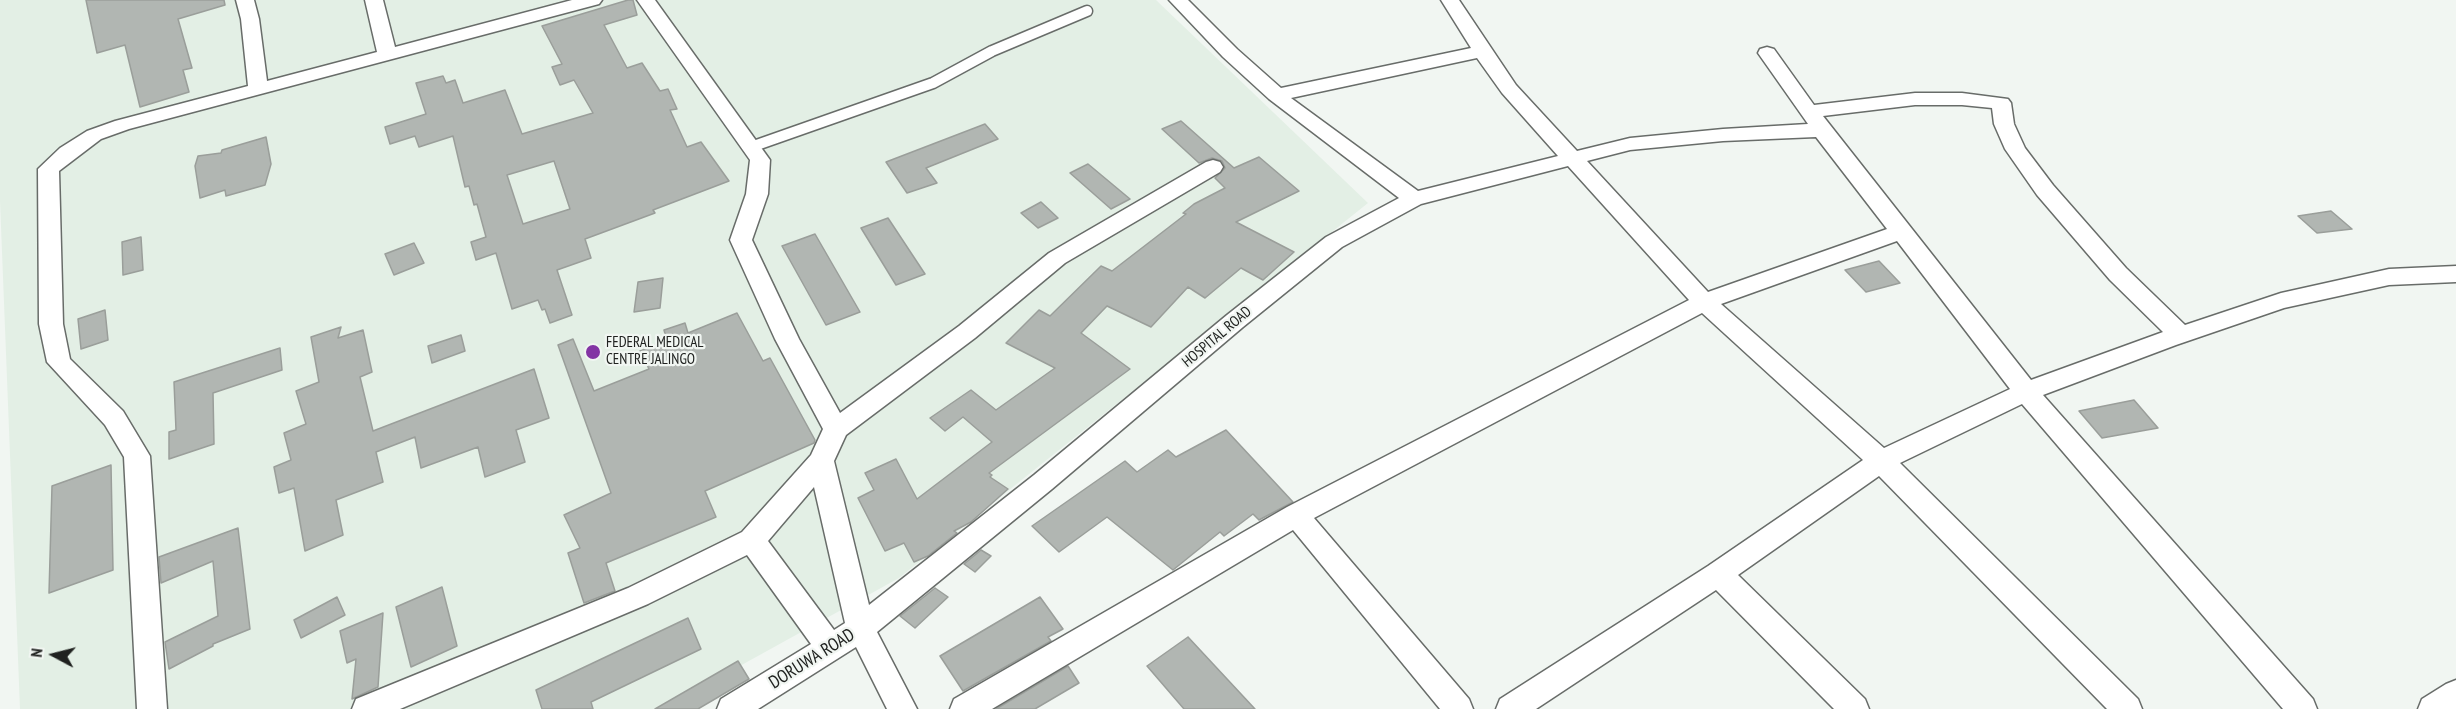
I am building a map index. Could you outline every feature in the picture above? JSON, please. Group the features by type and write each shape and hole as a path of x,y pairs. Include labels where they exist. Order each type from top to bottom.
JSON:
{"street":[{"path":"245,0 250,19 258,88"},
{"path":"374,0 387,54"},
{"path":"152,709 137,456 114,418 59,362 51,324 48,169 94,135 122,125 593,0"},
{"path":"646,0 760,160 757,194 741,240 787,339 836,429"},
{"path":"1178,0 1230,54 1276,95 1414,199"},
{"path":"1450,0 1509,89 1704,302 1881,461 2127,709"},
{"path":"1276,95 1482,51"},
{"path":"1767,53 1822,130 1903,231 2026,392 2302,709"},
{"path":"1809,112 1915,99 1962,99 2001,103 2004,124 2015,149 2045,190 2118,274 2181,335"},
{"name":"HOSPITAL ROAD","path":"861,628 1043,482 1235,321 1334,242 1414,199 1630,144 1723,135 1822,130"},
{"path":"367,709 638,596 752,540 821,461 836,429 967,332 1057,258 1214,167"},
{"path":"965,709 1296,514 1704,302 1903,231"},
{"path":"1511,709 1719,574 1881,461 2026,392 2281,301 2389,277 2456,274"},
{"path":"821,461 861,628 902,709"},
{"path":"1296,514 1458,709"},
{"path":"752,540 830,647"},
{"path":"1719,574 1854,709"},
{"name":"DORUWA ROAD","path":"732,709 861,628"},
{"path":"2433,709 2456,693"}],"lane":[{"path":"751,147 933,84 992,51 1087,11"}],"shaded area":[{"name":"FEDERAL MEDICAL CENTRE JALINGO","path":"0,0 1156,0 1368,203 899,578 662,709 20,709 0,201"}],"building":[{"path":"86,0 224,0 225,5 178,19 192,68 183,70 189,92 140,107 125,45 97,53"},
{"path":"633,0 637,15 604,25 627,68 642,63 660,91 668,89 677,109 670,110 687,147 701,142 729,181 653,210 655,213 585,239 591,258 557,270 572,315 550,323 545,309 542,310 538,300 512,309 496,253 476,260 471,242 486,237 477,204 474,205 469,186 465,187 453,136 419,147 415,136 390,144 385,127 426,114 416,83 443,76 446,83 455,80 463,103 505,90 522,134 593,113 574,80 560,85 552,67 562,64 542,26","holes":["554,161 570,209 523,224 507,175"]},
{"path":"1181,121 1234,168 1259,157 1299,191 1236,222 1294,252 1263,280 1241,268 1205,298 1188,287 1151,327 1107,306 1081,333 1130,369 989,473 992,475 990,477 1008,489 971,522 954,531 957,533 928,556 914,562 904,543 885,551 858,498 874,490 865,473 896,459 917,499 992,442 963,417 945,431 930,418 971,390 996,410 1055,368 1006,343 1039,310 1050,316 1101,266 1112,271 1186,214 1183,213 1194,204 1225,188 1215,178 1225,168 1222,161 1212,158 1199,163 1162,129"},
{"path":"985,124 998,139 926,168 937,183 907,193 886,162"},
{"path":"266,137 271,164 265,185 226,196 225,190 200,198 195,166 198,156 221,153 222,150"},
{"path":"1088,164 1130,199 1111,209 1070,173"},
{"path":"1041,202 1058,218 1038,228 1021,213"},
{"path":"2331,211 2352,229 2317,233 2298,216"},
{"path":"888,218 925,274 896,285 861,228"},
{"path":"815,234 860,312 826,325 782,246"},
{"path":"141,237 143,270 123,275 122,242"},
{"path":"414,243 424,263 394,275 385,254"},
{"path":"1879,261 1900,283 1866,292 1845,270"},
{"path":"663,278 660,308 634,312 638,282"},
{"path":"105,310 108,340 81,349 78,319"},
{"path":"737,313 763,361 770,358 815,440 814,443 705,491 716,517 606,563 615,591 584,603 568,553 580,548 564,515 611,493 558,345 573,339 594,391 649,369 640,351 667,341 664,330 685,323 688,333"},
{"path":"341,327 338,338 363,330 372,372 360,377 373,431 534,369 549,418 516,430 525,462 485,477 478,447 421,468 415,437 376,452 383,482 336,500 343,535 305,551 294,488 279,493 274,467 291,460 284,433 306,424 296,391 319,382 311,337"},
{"path":"461,335 465,351 432,363 428,346"},
{"path":"280,348 282,370 213,393 214,444 169,459 169,432 176,430 174,382"},
{"path":"2134,400 2158,428 2102,438 2079,411"},
{"path":"1226,430 1293,502 1259,520 1253,514 1224,536 1220,532 1173,570 1107,517 1059,552 1032,526 1125,461 1137,472 1168,450 1176,457"},
{"path":"111,465 113,570 49,593 52,486"},
{"path":"238,528 250,629 213,644 169,669 165,642 218,616 213,561 161,583 159,557"},
{"path":"981,550 991,556 975,572 964,564"},
{"path":"442,587 457,646 411,667 396,607"},
{"path":"935,588 948,597 915,628 900,616"},
{"path":"337,597 345,615 301,638 294,620"},
{"path":"1040,597 1063,629 1048,637 1051,641 963,691 940,656"},
{"path":"383,613 378,687 352,699 356,659 347,663 340,631"},
{"path":"688,618 701,649 591,702 593,709 542,709 536,690"},
{"path":"1188,637 1255,709 1184,709 1147,666"},
{"path":"738,661 749,679 698,709 655,709"},
{"path":"1068,666 1079,683 1035,709 996,709"}],"place":[{"name":"FEDERAL MEDICAL CENTRE JALINGO","path":"593,352"}]}
